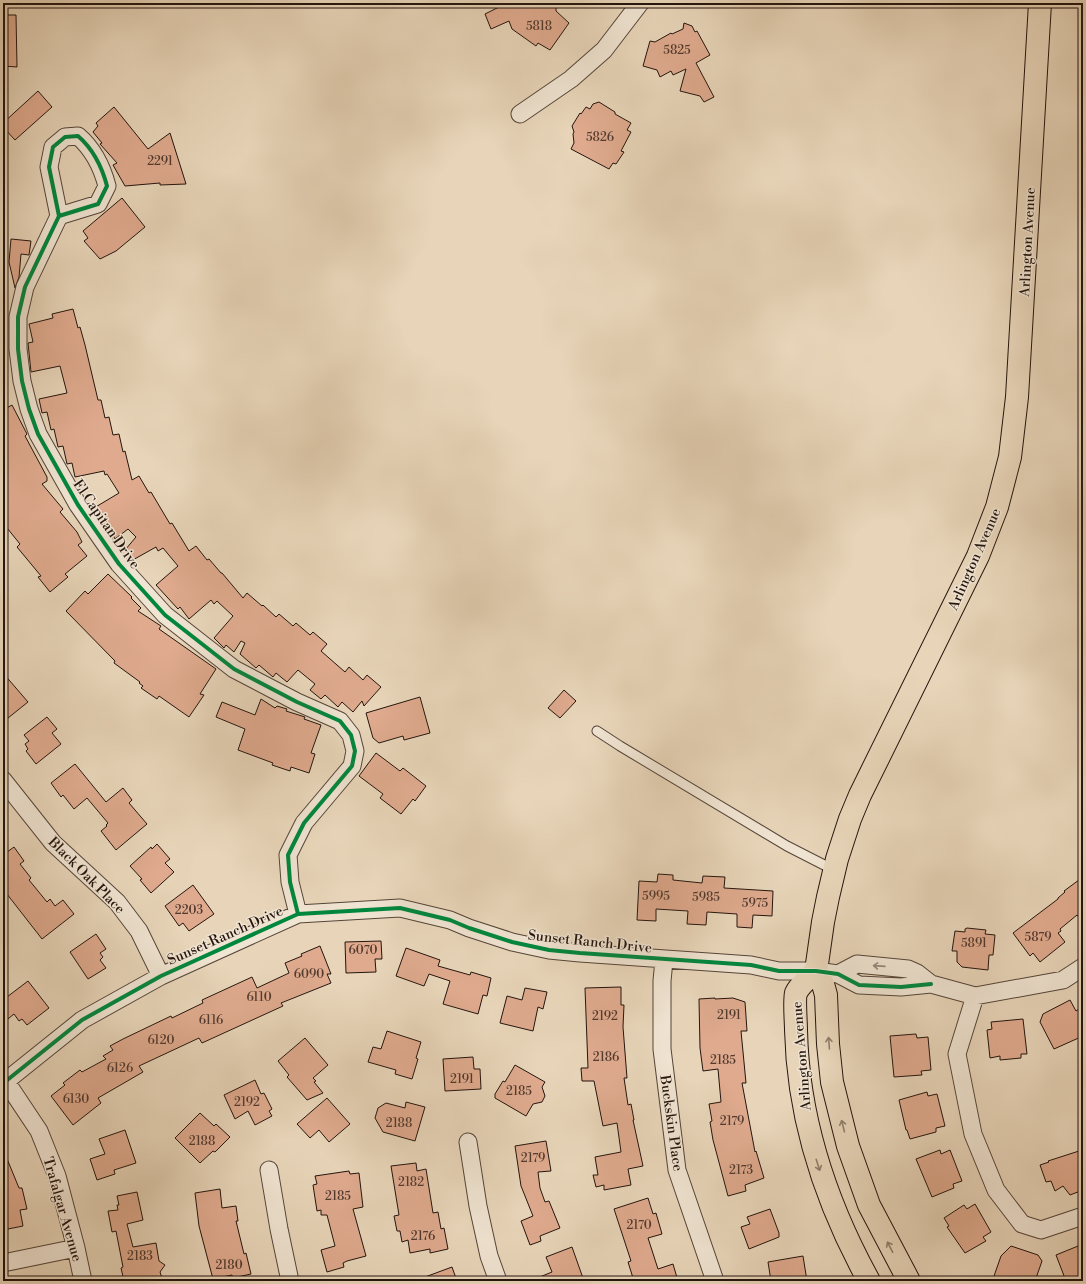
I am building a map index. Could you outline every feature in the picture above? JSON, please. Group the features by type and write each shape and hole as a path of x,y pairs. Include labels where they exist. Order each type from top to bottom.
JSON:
{"main road":[{"name":"Arlington Avenue","path":"909,1281 869,1205 848,1146 832,1082 828,1044 826,994 823,984 816,971 823,922 835,870 850,819 860,795 978,556 997,507 1010,457 1017,398 1040,3"},
{"name":"Arlington Avenue","path":"816,971 803,984 796,994 796,1038 799,1074 805,1114 814,1152 836,1217 850,1248 869,1281"}],"street":[{"path":"520,114 571,79 604,50 640,3"},
{"path":"78,136 86,143 94,155 104,173 107,186 98,204 59,216 49,167 53,147 65,137 78,136"},
{"name":"El Capitan Drive","path":"59,216 25,287 18,317 18,349 22,381 29,409 38,434 78,506 118,564 165,615 234,669 297,702 340,721 351,735 355,751 352,766 304,823 288,855 290,882 298,914"},
{"name":"Black Oak Place","path":"3,780 53,843 117,902 140,931 161,976"},
{"name":"Sunset Ranch Drive","path":"4,1079 82,1020 161,976 298,914 400,908 450,920 468,928 512,942 549,950 664,960 751,965 779,971 816,971 838,974 857,964 904,968 917,973 931,984 974,996 1063,980 1083,967"},
{"name":"Buckskin Place","path":"664,960 662,981 662,1049 677,1170 715,1281"},
{"path":"974,996 957,1054 973,1134 996,1190 1022,1224 1041,1230 1083,1216"},
{"name":"Trafalgar Avenue","path":"4,1079 39,1131 57,1176 83,1281"},
{"path":"468,1142 478,1206 489,1256 498,1281"},
{"path":"269,1170 290,1281"},
{"path":"3,1263 76,1248"}],"lane":[{"path":"597,732 787,846 835,870"}],"building":[{"path":"507,3 556,3 556,11 569,23 550,50 538,43 536,46 512,29 509,21 491,29 485,14"},
{"path":"3,15 16,15 17,67 3,66"},
{"path":"684,23 692,26 695,32 697,31 710,55 696,63 714,97 704,102 700,96 680,91 686,69 673,75 671,71 660,77 657,70 643,66 650,41 655,42 671,33 672,34 683,29"},
{"path":"38,91 52,107 15,140 3,127 3,123"},
{"path":"599,102 615,112 615,114 631,123 627,130 631,132 621,151 624,152 616,164 613,163 609,169 571,149 574,143 574,132 572,126 580,113 581,114 586,107 590,109 593,104"},
{"path":"114,107 148,149 170,133 186,184 160,185 160,183 125,186 113,165 117,163 100,144 102,143 93,132 98,126 96,123"},
{"path":"122,198 145,227 116,251 100,259 84,241 88,238 83,231"},
{"path":"11,239 31,241 29,255 21,254 19,277 15,288 9,262"},
{"path":"73,309 78,328 80,327 85,345 98,400 101,400 105,418 109,417 113,435 119,434 132,480 139,476 149,493 151,492 170,524 172,523 189,551 196,546 207,560 209,559 243,598 247,593 276,617 279,614 293,626 296,623 310,635 313,632 327,644 321,651 345,672 349,667 363,680 367,675 381,687 364,706 362,701 353,712 342,702 338,707 325,695 321,699 310,690 315,684 298,670 287,682 276,673 273,677 259,665 256,668 240,654 245,643 241,641 234,652 226,645 224,648 214,638 233,616 217,601 214,604 211,600 189,619 180,607 178,609 156,585 178,566 163,548 158,551 156,547 131,561 125,550 136,537 128,529 115,539 113,535 111,535 94,508 119,493 107,474 105,475 104,471 75,477 72,463 67,464 63,446 58,447 54,429 51,430 47,412 42,413 39,399 67,393 60,366 31,372 28,343 33,342 29,324 53,318 52,314"},
{"path":"12,405 27,434 25,436 47,477 47,481 42,484 63,509 60,512 77,532 82,542 78,545 87,556 65,574 68,577 50,592 38,577 41,576 17,547 20,544 3,523 3,410"},
{"path":"108,574 132,597 131,598 141,608 138,611 161,626 159,629 216,669 200,694 204,695 189,717 159,696 157,699 141,688 143,686 139,683 140,682 114,663 115,661 66,611 85,591 88,594"},
{"path":"3,673 28,702 3,722"},
{"path":"564,690 576,701 560,718 548,708"},
{"path":"420,697 430,733 404,740 403,736 379,743 373,738 366,713"},
{"path":"261,699 275,708 277,706 287,709 286,711 305,717 304,719 321,725 311,753 315,754 309,773 291,767 290,771 238,750 245,729 216,717 222,702 255,715"},
{"path":"47,717 57,729 52,733 61,744 36,764 26,751 28,749 25,744 29,741 24,735"},
{"path":"376,753 400,771 403,768 426,786 415,801 413,799 401,814 380,798 383,794 359,776"},
{"path":"75,764 106,802 123,788 132,800 129,803 147,824 116,850 101,831 107,826 106,825 108,823 87,798 74,809 63,795 61,797 51,783"},
{"path":"157,844 170,859 165,863 174,872 151,893 140,880 142,879 130,866 151,847 152,849"},
{"path":"14,847 24,861 20,864 31,878 29,880 47,902 50,899 55,906 63,900 74,914 42,939 3,889 3,855"},
{"path":"658,874 673,875 673,880 702,883 703,876 725,877 724,888 773,891 772,916 753,915 752,928 737,927 737,914 707,912 706,925 687,924 688,911 656,909 656,921 637,920 639,881 657,882"},
{"path":"1083,877 1083,923 1077,915 1060,929 1061,931 1058,933 1065,942 1040,962 1033,953 1030,956 1013,933 1058,899 1065,892 1064,891"},
{"path":"193,885 214,914 189,931 183,923 179,926 165,906"},
{"path":"965,929 986,930 985,934 995,935 993,955 989,955 988,970 962,967 957,962 957,951 952,951 955,931 965,932"},
{"path":"96,934 106,949 100,953 103,957 100,960 106,968 88,979 70,952"},
{"path":"381,941 382,959 375,959 376,972 346,973 345,942"},
{"path":"320,946 331,974 327,974 331,983 281,1003 283,1006 202,1043 199,1038 139,1066 143,1072 98,1098 101,1103 73,1125 51,1096 65,1085 63,1083 80,1070 82,1072 106,1059 103,1056 113,1050 110,1046 171,1016 172,1018 203,1003 202,1000 252,977 257,988 289,973 285,963"},
{"path":"406,948 440,960 438,966 470,975 471,972 491,978 487,996 483,995 478,1014 443,1004 450,981 429,974 424,986 396,976"},
{"path":"28,981 49,1008 27,1025 22,1019 19,1021 14,1014 3,1023 3,1000"},
{"path":"621,987 621,1005 624,1005 623,1027 627,1078 624,1078 628,1105 631,1104 643,1166 628,1169 631,1185 604,1190 604,1185 596,1187 593,1175 598,1175 595,1157 621,1152 617,1123 603,1126 594,1081 582,1081 581,1068 588,1068 585,988"},
{"path":"525,988 547,992 543,1009 538,1007 533,1031 500,1023 507,996 522,1000"},
{"path":"733,998 745,1002 747,1031 741,1031 746,1083 742,1083 755,1152 756,1151 764,1178 745,1185 746,1191 728,1196 713,1140 710,1122 712,1121 709,1104 721,1102 718,1069 703,1071 700,1048 699,999"},
{"path":"1070,1000 1076,1011 1079,1009 1083,1017 1083,1036 1054,1049 1040,1022 1043,1014"},
{"path":"1023,1019 1027,1054 1021,1054 1021,1058 1000,1060 1000,1056 990,1058 987,1030 992,1029 991,1022"},
{"path":"387,1031 421,1042 412,1079 395,1074 396,1070 368,1062 373,1047 381,1049"},
{"path":"916,1034 917,1038 928,1037 931,1070 921,1071 922,1075 894,1077 890,1036"},
{"path":"305,1038 328,1065 313,1078 316,1081 314,1082 323,1093 307,1100 287,1077 289,1075 278,1061"},
{"path":"473,1057 474,1069 480,1069 481,1089 445,1091 443,1059"},
{"path":"515,1065 545,1082 542,1087 545,1096 542,1102 533,1104 526,1116 495,1098 495,1094 503,1081 505,1082"},
{"path":"255,1080 261,1094 264,1093 272,1109 269,1111 272,1116 255,1125 248,1111 235,1119 224,1095"},
{"path":"927,1092 928,1096 937,1094 945,1126 936,1128 936,1132 910,1139 906,1130 899,1100"},
{"path":"327,1098 350,1124 329,1142 319,1130 310,1138 297,1124"},
{"path":"406,1102 425,1107 415,1141 383,1132 375,1118 378,1108 386,1103 405,1108"},
{"path":"200,1113 214,1126 216,1124 230,1137 215,1152 213,1151 200,1163 175,1138"},
{"path":"125,1130 136,1163 114,1170 115,1174 97,1180 90,1159 105,1154 99,1139"},
{"path":"546,1141 551,1171 538,1172 540,1188 545,1202 549,1201 560,1228 540,1236 541,1241 530,1245 521,1221 533,1216 521,1186 515,1146"},
{"path":"3,1149 19,1188 22,1188 27,1209 20,1210 23,1226 3,1230"},
{"path":"940,1150 941,1154 950,1150 962,1181 953,1184 954,1188 932,1197 916,1159"},
{"path":"1079,1151 1083,1162 1083,1190 1070,1195 1063,1186 1055,1191 1051,1181 1046,1182 1040,1165"},
{"path":"416,1163 417,1171 426,1169 433,1213 438,1212 441,1229 444,1228 448,1249 430,1253 430,1249 410,1253 408,1240 402,1242 400,1231 397,1231 394,1216 399,1215 391,1166"},
{"path":"349,1171 350,1174 359,1173 363,1207 353,1209 366,1256 347,1261 343,1263 344,1267 327,1272 321,1250 335,1246 327,1215 321,1215 321,1210 317,1211 313,1185 317,1184 315,1176"},
{"path":"220,1189 222,1208 236,1206 238,1221 236,1221 244,1254 246,1253 251,1274 233,1278 232,1275 213,1279 199,1226 195,1193"},
{"path":"137,1192 143,1220 127,1224 133,1247 156,1243 159,1261 165,1265 160,1272 162,1278 146,1281 124,1281 121,1268 123,1267 116,1231 112,1232 108,1211 118,1210 117,1205 119,1205 117,1196"},
{"path":"648,1198 653,1214 656,1213 662,1234 648,1238 658,1269 673,1264 678,1281 629,1281 629,1279 633,1278 628,1262 631,1261 614,1209"},
{"path":"975,1204 991,1232 983,1237 986,1241 965,1253 947,1227 949,1226 944,1218 964,1205 967,1209"},
{"path":"770,1209 779,1233 779,1237 749,1249 741,1227 750,1224 747,1217"},
{"path":"1083,1244 1083,1281 1066,1281 1056,1255"},
{"path":"1011,1246 1038,1255 1042,1261 1035,1281 999,1281 993,1279 1001,1256"},
{"path":"572,1247 584,1281 530,1281 552,1272 546,1257"},
{"path":"803,1256 807,1281 771,1281 768,1262"},
{"path":"452,1267 457,1281 417,1281 417,1280"}],"cycle path":[{"path":"59,216 98,204 107,186 96,159 78,136 65,137 53,147 49,167 59,216 25,287 18,317 18,349 22,381 29,409 38,434 78,505 119,564 165,615 234,669 297,702 340,721 351,735 355,751 352,766 304,823 288,855 290,882 298,914"},
{"path":"6,1081 82,1020 161,976 298,914 400,908 450,920 512,942 549,950 751,965 779,971 816,971 838,974 859,985 901,987 931,984"}]}
